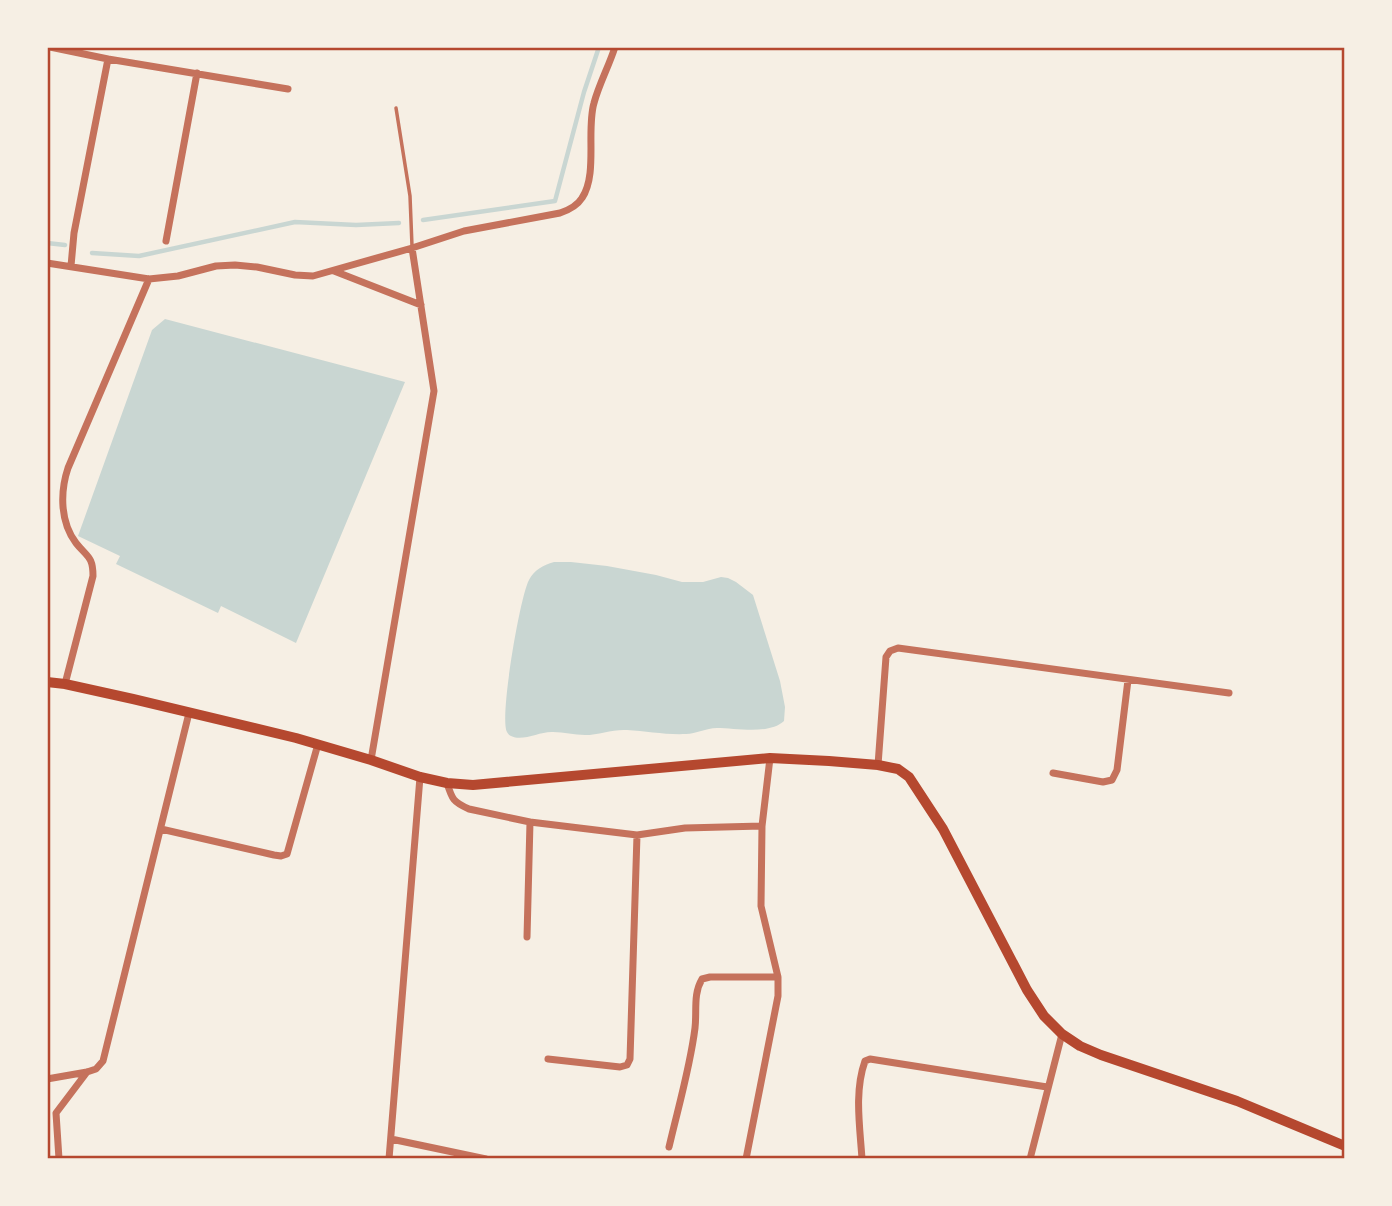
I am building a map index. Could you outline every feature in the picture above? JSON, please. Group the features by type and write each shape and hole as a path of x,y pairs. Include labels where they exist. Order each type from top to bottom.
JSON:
{"main road":[{"path":"47,682 133,699 318,744 447,783 473,785 770,758 878,765 898,769 909,777 943,829 1027,990 1044,1016 1062,1034 1101,1055 1237,1101 1345,1146"}],"street":[{"path":"50,47 288,89"},
{"path":"47,263 149,279 235,265 313,276 464,232 560,213 573,208 582,198 587,185 593,106 615,47"},
{"path":"71,266 74,233 108,59"},
{"path":"166,241 197,74"},
{"path":"371,760 434,391 412,248"},
{"path":"334,271 421,305"},
{"path":"65,684 93,576 93,565 67,527 63,509 64,481 149,279"},
{"path":"878,765 886,657 890,651 898,648 1229,694"},
{"path":"1053,773 1103,782 1112,780 1116,771 1128,680"},
{"path":"47,1079 87,1072 96,1069 103,1061 189,713"},
{"path":"161,829 274,855 286,854 318,744"},
{"path":"746,1159 778,996 778,977 761,906 762,825 770,758"},
{"path":"389,1159 420,777"},
{"path":"447,783 452,799 459,805 530,822 637,835 685,828 762,825"},
{"path":"527,937 530,822"},
{"path":"548,1059 620,1067 627,1065 630,1059 637,835"},
{"path":"669,1147 688,1067 695,1027 696,995 702,979 778,977"},
{"path":"1030,1159 1062,1034"},
{"path":"862,1159 858,1101 864,1061 870,1059 1047,1087"},
{"path":"59,1159 56,1113 87,1072"},
{"path":"391,1139 486,1159"}],"lane":[{"path":"396,108 410,196 412,248"}],"shaded area":[{"path":"165,319 405,382 296,643 221,606 218,613 116,564 120,556 78,536 152,330"},
{"path":"554,562 607,566 682,582 703,582 721,577 736,582 753,595 780,681 785,707 784,721 770,728 717,728 686,734 622,730 585,735 553,732 521,738 510,735 505,722 508,682 525,591 533,573"}],"waterway":[{"path":"423,220 555,201 599,47"},
{"path":"92,253 139,256 295,222 356,225 399,223"},
{"path":"47,243 65,245"}]}
